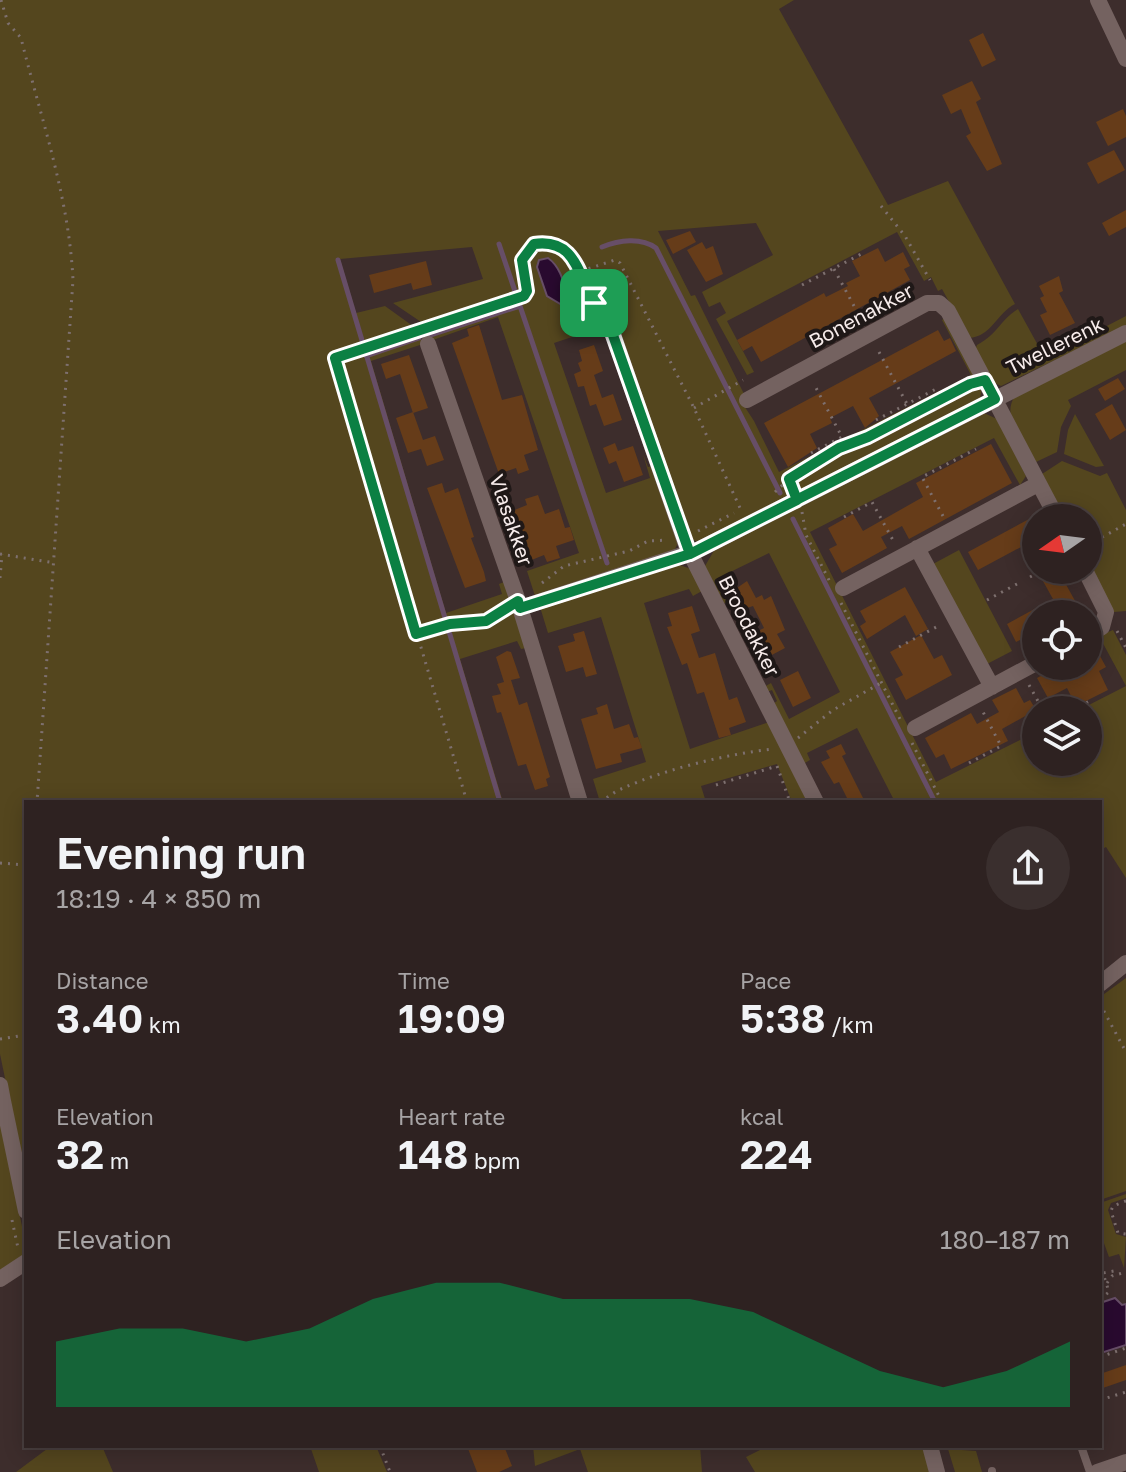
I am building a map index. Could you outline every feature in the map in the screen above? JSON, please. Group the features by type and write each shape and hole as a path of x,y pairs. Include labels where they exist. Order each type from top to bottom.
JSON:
{"street":[{"path":"1098,0 1126,59"},
{"name":"Bonenakker","path":"747,400 933,302 941,304 948,311 1049,504"},
{"name":"Broodakker","path":"611,328 690,554 815,800"},
{"name":"Twellerenk","path":"518,600 690,554 1126,333"},
{"name":"Vlasakker","path":"428,344 518,600 579,800"},
{"path":"839,593 1038,484"},
{"path":"909,552 954,618 992,687"},
{"path":"1102,604 1106,612 1102,627"},
{"path":"910,732 1022,671"},
{"path":"1102,982 1126,963"},
{"path":"1,1096 24,1202"},
{"path":"0,1279 24,1263"},
{"path":"931,1448 937,1472"},
{"path":"1097,1472 1126,1462"}],"lane":[{"path":"1082,1448 1090,1472"}],"path":[{"path":"1,0 8,23 21,38 71,237 73,319 37,800"},
{"path":"881,206 905,236 930,280"},
{"path":"466,800 334,362 339,356 521,298 527,291 522,260 534,244 558,245 581,271 590,296 611,328"},
{"path":"802,285 865,252"},
{"path":"581,271 615,260 620,263 694,408 741,510"},
{"path":"834,269 860,317"},
{"path":"879,352 907,404"},
{"path":"694,408 743,380"},
{"path":"774,494 789,479 839,448 868,437 970,384 985,380"},
{"path":"811,453 842,437 815,386"},
{"path":"876,420 938,388"},
{"path":"950,530 922,477 976,449"},
{"path":"789,479 806,535 839,593 880,684 910,732 941,800"},
{"path":"844,517 872,502 909,552"},
{"path":"1102,537 1126,524"},
{"path":"0,578 1,554 55,563"},
{"path":"416,634 450,624 486,621 564,566 611,556"},
{"path":"987,600 1017,584"},
{"path":"899,647 954,618"},
{"path":"603,800 621,789 687,765 787,745 833,710 880,684"},
{"path":"969,763 1001,746 975,696"},
{"path":"716,785 777,766 789,800"},
{"path":"1,863 24,865"},
{"path":"1102,1008 1126,1052"},
{"path":"0,1039 24,1035"},
{"path":"1126,1201 1113,1206 1111,1211 1118,1233 1126,1234"},
{"path":"1102,1297 1109,1292 1103,1273 1116,1270"},
{"path":"1107,1283 1112,1276 1126,1272"},
{"path":"1102,1356 1126,1348"},
{"path":"1102,1399 1126,1392"},
{"path":"381,1448 390,1472"}],"shaded area":[{"path":"0,0 794,0 779,9 888,205 948,181 1015,304 983,334 969,338 942,289 938,291 931,277 924,281 897,232 727,321 754,372 747,375 716,319 726,313 720,302 709,307 702,292 773,255 756,223 658,231 691,296 695,295 744,394 739,398 779,472 971,375 942,320 945,318 982,389 980,398 698,542 691,539 614,323 554,343 606,493 650,478 643,454 648,467 653,466 679,541 673,553 535,596 527,571 579,553 498,317 430,341 424,324 393,303 483,279 472,247 340,259 356,313 385,306 417,329 423,344 371,361 446,613 502,594 499,584 504,582 526,648 521,649 517,641 460,659 502,800 24,800 24,1170 0,1054"},
{"path":"548,258 559,271 565,287 568,298 562,305 547,296 537,267 539,260"},
{"path":"1018,309 1045,358 1126,316 1126,326 1001,386 995,383 975,350"},
{"path":"1126,339 1126,370 1068,400 1071,406 1061,427 1057,452 1036,462 1012,421 1011,404 1015,396"},
{"path":"984,413 997,419 1026,476 1020,485 994,438 810,532 936,782 1022,739 1022,776 1102,776 1102,698 1126,686 1126,878 1106,847 1102,849 1102,800 894,800 857,728 807,753 810,760 803,764 773,704 777,701 772,690 767,692 764,687 771,683 789,719 840,692 769,553 718,578 730,601 722,604 705,566 715,549"},
{"path":"1075,414 1104,466 1096,467 1064,454 1068,430"},
{"path":"1062,461 1100,476 1107,473 1126,510 1126,611 1114,612 1099,584 1102,584 1102,504 1057,504 1042,474"},
{"path":"959,550 1012,651 987,664 933,564"},
{"path":"677,564 691,569 702,591 693,596 689,589 644,603 690,749 769,722 808,800 791,800 777,764 701,786 705,800 599,800 593,779 646,762 601,617 548,633 540,607"},
{"path":"1113,630 1126,655 1126,686 1102,642 1102,635"},
{"path":"1126,978 1126,1191 1102,1199 1102,996"},
{"path":"0,1119 24,1236 24,1255 0,1270"},
{"path":"1126,1194 1126,1198 1111,1203 1108,1210 1116,1234 1126,1237 1124,1268 1119,1254 1109,1257 1102,1238 1102,1202"},
{"path":"1115,1298 1122,1305 1126,1304 1126,1345 1102,1353 1102,1302"},
{"path":"48,1448 103,1448 113,1472 16,1472"},
{"path":"311,1448 377,1448 387,1472 319,1472"},
{"path":"533,1448 700,1448 702,1472 588,1472 580,1449 535,1466"},
{"path":"764,1448 923,1448 929,1472 755,1472 746,1457"},
{"path":"948,1449 976,1451 982,1472 955,1472"}],"building":[{"path":"983,33 996,60 982,67 969,40"},
{"path":"972,81 981,99 976,102 1002,164 987,171 966,136 971,133 961,109 951,114 942,95"},
{"path":"1123,109 1126,137 1108,146 1096,122"},
{"path":"1114,150 1125,170 1098,184 1087,163"},
{"path":"1126,210 1126,227 1109,236 1102,223"},
{"path":"690,231 696,242 673,254 666,240"},
{"path":"702,242 706,249 713,246 723,274 706,282 687,250"},
{"path":"878,248 885,262 903,252 910,266 904,269 910,280 761,362 752,346 743,351 737,340 824,293 826,297 848,286 846,283 860,276 852,261"},
{"path":"426,261 432,285 413,290 411,283 374,293 369,275"},
{"path":"1059,276 1063,291 1059,293 1075,323 1050,335 1040,315 1047,312 1040,298 1044,296 1039,286"},
{"path":"479,325 502,400 522,395 538,450 524,455 529,470 518,474 516,468 499,474 452,343 469,336 467,329"},
{"path":"938,330 944,341 950,338 956,351 869,398 879,416 865,428 853,406 830,418 832,423 810,434 817,448 788,467 764,423"},
{"path":"594,345 603,371 594,375 602,398 613,394 622,420 604,426 596,404 590,406 584,386 578,387 574,374 581,371 579,350"},
{"path":"409,355 428,408 413,413 400,374 386,379 381,364"},
{"path":"1118,378 1125,389 1105,401 1098,389"},
{"path":"1112,404 1126,430 1110,440 1095,414"},
{"path":"413,412 423,440 435,436 444,460 427,466 421,449 408,453 396,418"},
{"path":"615,443 618,451 633,446 643,475 624,482 616,461 609,464 603,448"},
{"path":"991,444 1012,483 909,539 902,526 881,537 887,548 842,573 829,549 837,545 828,528 853,514 863,531 923,497 916,483"},
{"path":"442,483 445,493 458,488 486,581 465,588 427,488"},
{"path":"538,495 545,514 559,509 565,528 570,527 574,540 556,546 560,558 547,562 544,555 529,561 512,511 527,505 525,499"},
{"path":"1022,523 1022,546 978,570 968,552"},
{"path":"747,581 756,598 762,595 764,600 771,596 785,630 777,634 785,648 768,657 756,632 764,628 753,606 744,609 734,590"},
{"path":"1045,584 1066,584 1075,600 1051,600"},
{"path":"905,587 928,629 916,636 905,615 867,639 860,626 866,622 860,611"},
{"path":"692,606 700,631 691,634 699,658 715,653 729,700 737,697 746,722 729,728 731,735 719,738 704,692 697,694 687,663 682,665 667,627 672,626 668,613"},
{"path":"1022,616 1022,639 1016,642 1007,624"},
{"path":"584,631 597,674 586,677 583,667 566,672 558,646 575,641 573,634"},
{"path":"921,635 934,659 942,655 952,675 906,700 895,679 903,675 890,652"},
{"path":"511,652 520,678 511,680 519,705 527,702 550,777 546,779 548,786 535,790 526,764 518,766 501,712 497,713 492,696 501,694 497,684 504,682 496,657"},
{"path":"798,671 811,698 793,707 780,680"},
{"path":"1102,677 1108,690 1096,696 1071,696 1067,688 1047,696 1038,680 1102,680"},
{"path":"1016,688 1022,699 1022,718 1002,729 1008,741 951,769 944,754 936,758 925,738 971,713 977,724 999,712 992,700"},
{"path":"607,704 614,729 629,724 642,748 620,754 622,762 596,769 581,719 598,714 596,708"},
{"path":"841,744 846,754 842,756 864,800 848,800 839,782 834,784 821,762 830,758 826,751"},
{"path":"1126,1365 1126,1380 1102,1388 1102,1373"},
{"path":"468,1448 505,1448 512,1466 499,1472 477,1472"}],"waterway":[{"path":"602,247 630,241 644,242 656,248 780,493"},
{"path":"499,244 607,563"},
{"path":"338,260 499,800"},
{"path":"430,335 520,306"},
{"path":"366,356 419,338"},
{"path":"793,519 934,800"}],"route":[{"path":"594,303 581,271 565,250 550,243 534,244 522,260 527,285 524,296 483,307 466,318 421,329 402,339 335,358 416,634 450,624 486,621 518,601 520,608 690,554 797,500 789,479 839,448 862,440 970,384 985,380 995,399 711,544 690,554 608,321 594,303"}]}
